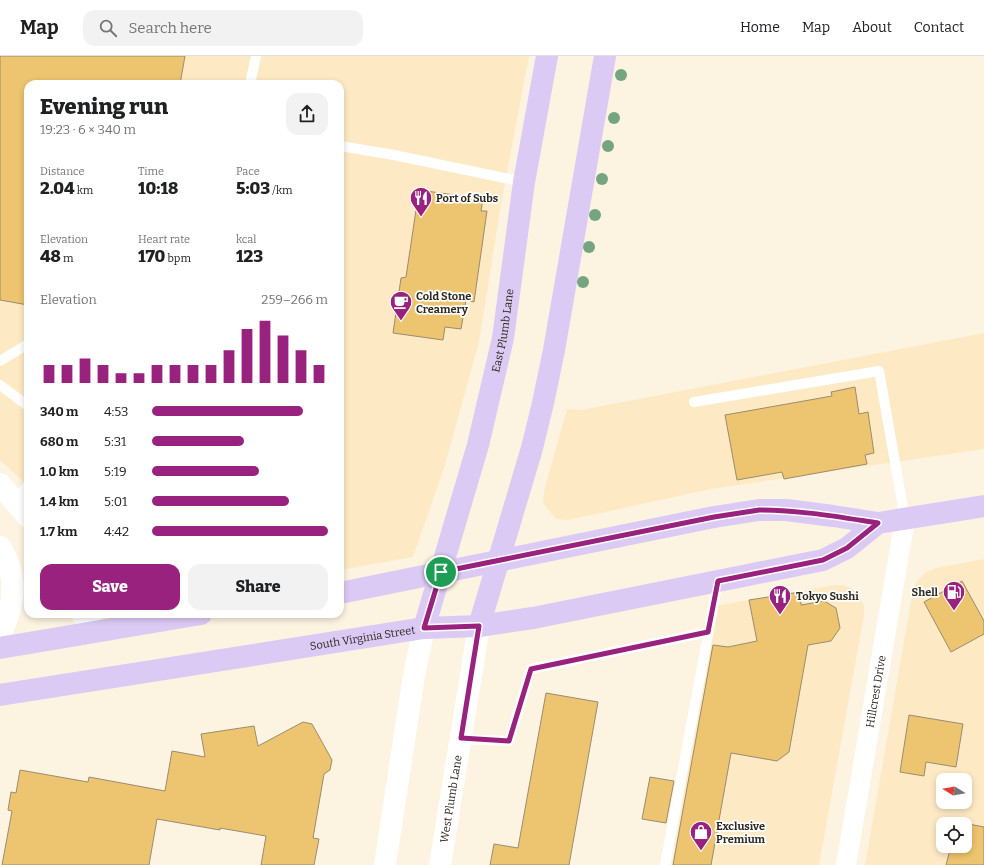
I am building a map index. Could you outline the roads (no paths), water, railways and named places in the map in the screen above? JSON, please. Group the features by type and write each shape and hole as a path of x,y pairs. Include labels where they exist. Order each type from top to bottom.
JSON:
{"main road":[{"name":"East Plumb Lane","path":"424,628 478,445 503,338 524,182 547,56"},
{"path":"498,561 532,448 543,403 554,350 605,56"},
{"path":"14,490 24,510"},
{"path":"344,592 706,518 759,510 786,510 878,523 984,506"},
{"name":"South Virginia Street","path":"0,695 424,628 479,626 533,618 823,560 847,548 878,523"},
{"path":"0,635 7,622 13,592 12,577 8,562 1,552"},
{"name":"West Plumb Lane","path":"440,865 479,626 498,561"},
{"path":"86,618 98,631"},
{"path":"0,648 177,618"},
{"path":"385,865 414,675 424,628"}],"street":[{"name":"Hillcrest Drive","path":"846,865 905,519"}],"lane":[{"path":"251,80 256,56"},
{"path":"344,147 394,155 524,182"},
{"path":"0,361 24,346"},
{"path":"694,402 879,371 905,519"},
{"path":"0,385 24,403"},
{"path":"665,865 718,581"},
{"path":"461,738 509,741 531,669 708,632"}],"place":[{"name":"Port of Subs","path":"421,218"},
{"name":"Cold Stone Creamery","path":"401,322"},
{"name":"Shell","path":"954,612"},
{"name":"Tokyo Sushi","path":"780,616"},
{"name":"Exclusive Premium","path":"701,852"}]}
